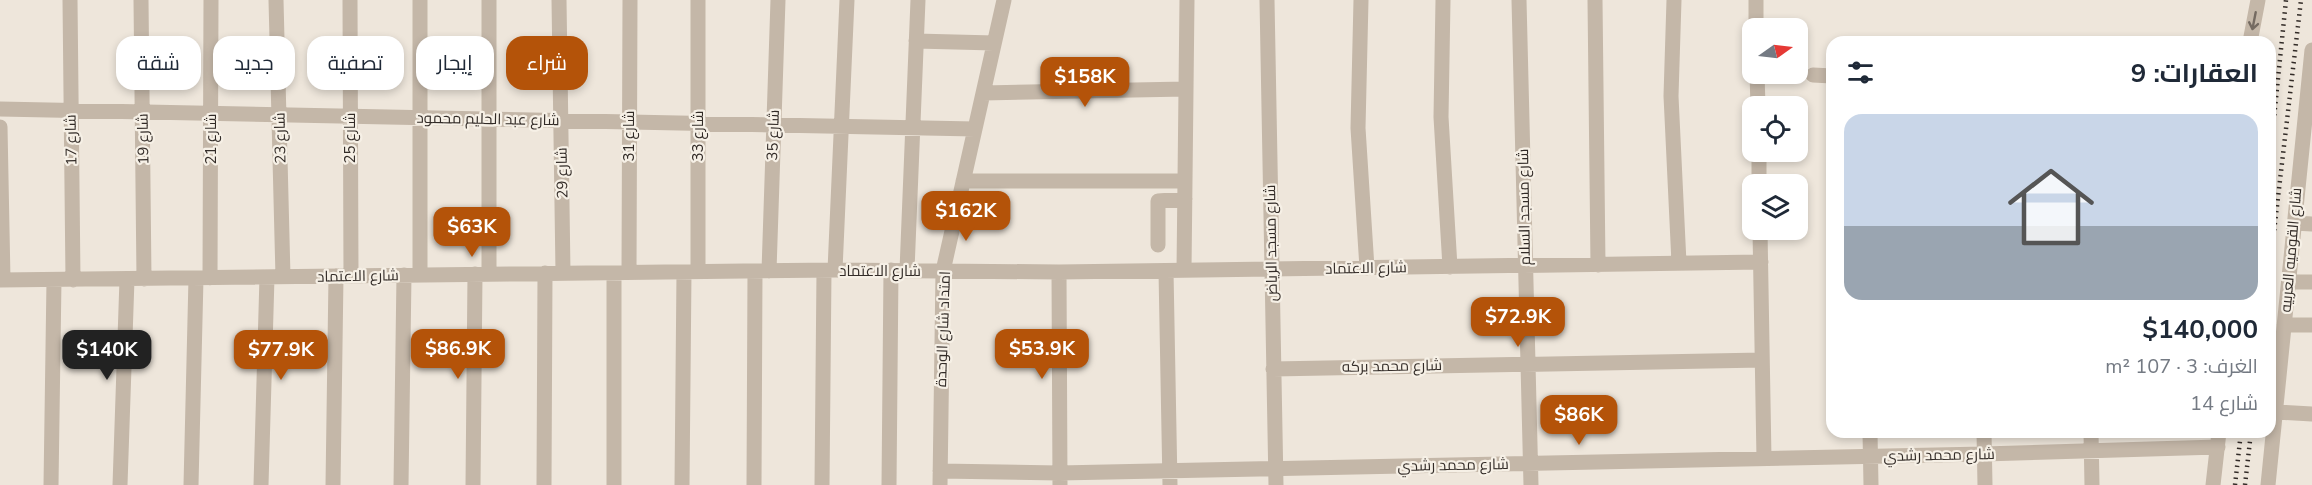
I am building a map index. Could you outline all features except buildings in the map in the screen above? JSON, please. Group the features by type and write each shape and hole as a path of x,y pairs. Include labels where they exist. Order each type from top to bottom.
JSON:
{"street":[{"name":"شارع 17","path":"70,0 73,280"},
{"name":"شارع 19","path":"141,0 144,279"},
{"name":"شارع 21","path":"191,485 211,113 211,0"},
{"name":"شارع 23","path":"276,0 283,277"},
{"name":"شارع 25","path":"333,485 350,116 350,0"},
{"path":"420,0 420,275"},
{"path":"473,485 489,119 489,0"},
{"name":"شارع 29","path":"560,0 563,273"},
{"name":"شارع 31","path":"614,485 621,272 629,122 630,0"},
{"name":"شارع 33","path":"681,485 698,123 699,0"},
{"name":"شارع 35","path":"754,485 762,271 774,125 778,0"},
{"path":"822,485 830,271 841,126 847,0"},
{"path":"889,485 899,270 913,128 918,0"},
{"name":"امتداد شارع الوحدة","path":"940,478 943,271 1004,0"},
{"path":"1185,270 1187,0"},
{"name":"شارع مسجد الرياض","path":"1267,0 1276,485"},
{"path":"1361,0 1358,128 1367,268"},
{"path":"1443,0 1441,117 1450,267"},
{"name":"شارع مسجد السلام","path":"1519,0 1531,485"},
{"path":"1595,0 1598,265"},
{"path":"1674,0 1671,96 1679,263"},
{"path":"1756,0 1756,18"},
{"path":"2251,36 2259,0"},
{"path":"916,41 994,43"},
{"name":"شارع القوميه العربيه","path":"2276,420 2294,223 2306,149 2312,50"},
{"path":"1813,75 1826,76"},
{"path":"983,93 1186,89"},
{"name":"شارع عبد الحليم محمود","path":"0,110 975,129"},
{"path":"0,127 2,280"},
{"path":"963,181 1185,181"},
{"path":"1158,245 1158,201 1185,199"},
{"path":"2294,223 2312,224"},
{"path":"1760,240 1764,459"},
{"name":"شارع الاعتماد","path":"2,280 621,272 1166,271 1761,262"},
{"path":"1166,271 1170,478"},
{"path":"1059,272 1060,479"},
{"path":"544,485 545,273"},
{"path":"401,485 404,275"},
{"path":"261,485 267,277"},
{"path":"120,485 127,279"},
{"path":"51,485 54,280"},
{"path":"2290,282 2312,282"},
{"path":"2284,325 2312,325"},
{"name":"شارع محمد بركه","path":"1273,369 1762,360"},
{"path":"2277,412 2312,414"},
{"path":"1870,438 1871,485"},
{"path":"1984,438 1985,485"},
{"path":"2091,438 2092,485"},
{"name":"شارع القوميه العربيه","path":"2268,485 2274,438"},
{"path":"2213,485 2218,439"},
{"name":"شارع محمد رشدي","path":"940,478 1170,478 1275,469 1984,454 2091,449 2218,439"}],"railway":[{"path":"2276,98 2286,0"},
{"path":"2276,215 2301,0"},
{"path":"2235,485 2240,438"},
{"path":"2245,485 2250,438"}]}
